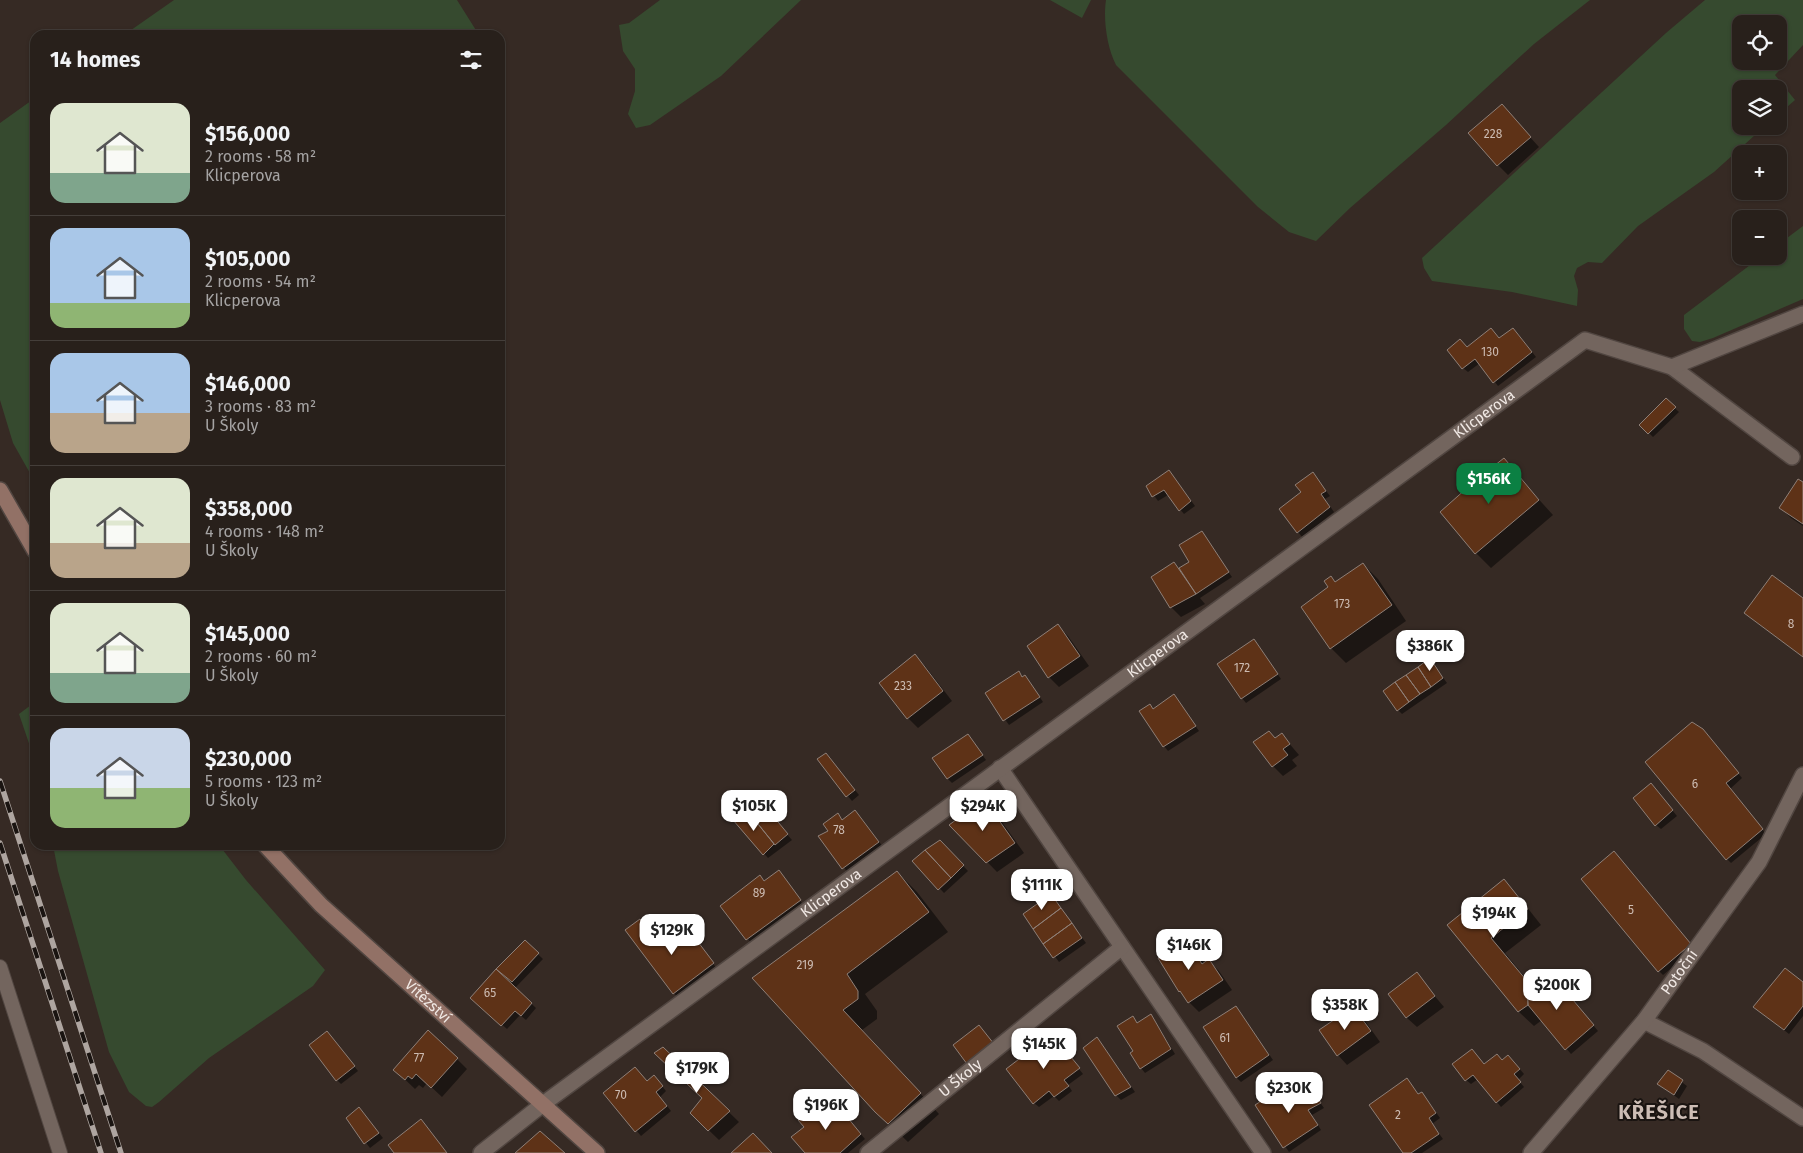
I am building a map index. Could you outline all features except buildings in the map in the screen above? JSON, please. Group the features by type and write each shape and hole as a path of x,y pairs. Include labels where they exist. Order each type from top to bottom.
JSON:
{"main road":[{"path":"0,490 30,542"},
{"name":"Vítězství","path":"270,850 321,905 597,1153"}],"street":[{"path":"1672,367 1803,314"},
{"name":"Klicperova","path":"481,1153 543,1104 1585,340 1672,367"},
{"path":"1672,367 1792,456"},
{"path":"1000,768 1263,1153"},
{"name":"Potoční","path":"1531,1153 1644,1021 1759,862 1803,775"},
{"name":"U Školy","path":"868,1153 1122,947"},
{"path":"1644,1021 1703,1051 1803,1118"}],"lane":[{"path":"0,967 60,1153"}],"green space":[{"path":"174,0 457,0 476,30 131,30"},
{"path":"660,0 801,0 721,76 650,125 636,128 628,114 635,91 635,69 623,51 619,25 629,23"},
{"path":"1050,0 1091,0 1082,18"},
{"path":"1106,0 1590,0 1534,44 1446,125 1350,208 1316,241 1289,232 1258,207 1116,65 1106,33"},
{"path":"1705,0 1803,0 1803,45 1787,62 1787,15 1732,15 1732,70 1780,70 1775,75 1779,80 1732,80 1732,135 1755,135 1744,145 1732,145 1732,156 1714,172 1638,226 1602,263 1588,262 1577,268 1574,276 1578,290 1577,306 1512,292 1432,281 1424,268 1422,258 1666,33"},
{"path":"1787,90 1795,100 1787,107"},
{"path":"30,102 30,473 13,443 0,400 0,123"},
{"path":"1803,226 1803,299 1713,338 1700,342 1692,341 1684,329 1684,315 1750,265 1787,265 1787,238"},
{"path":"30,706 30,746 19,714"},
{"path":"54,850 223,850 246,880 325,970 313,986 209,1058 159,1102 152,1107 146,1106 129,1092 109,1052 58,871"}],"railway":[{"path":"0,781 121,1153"},
{"path":"0,843 101,1153"}],"district":[{"name":"KŘEŠICE","path":"1659,1112"}]}
